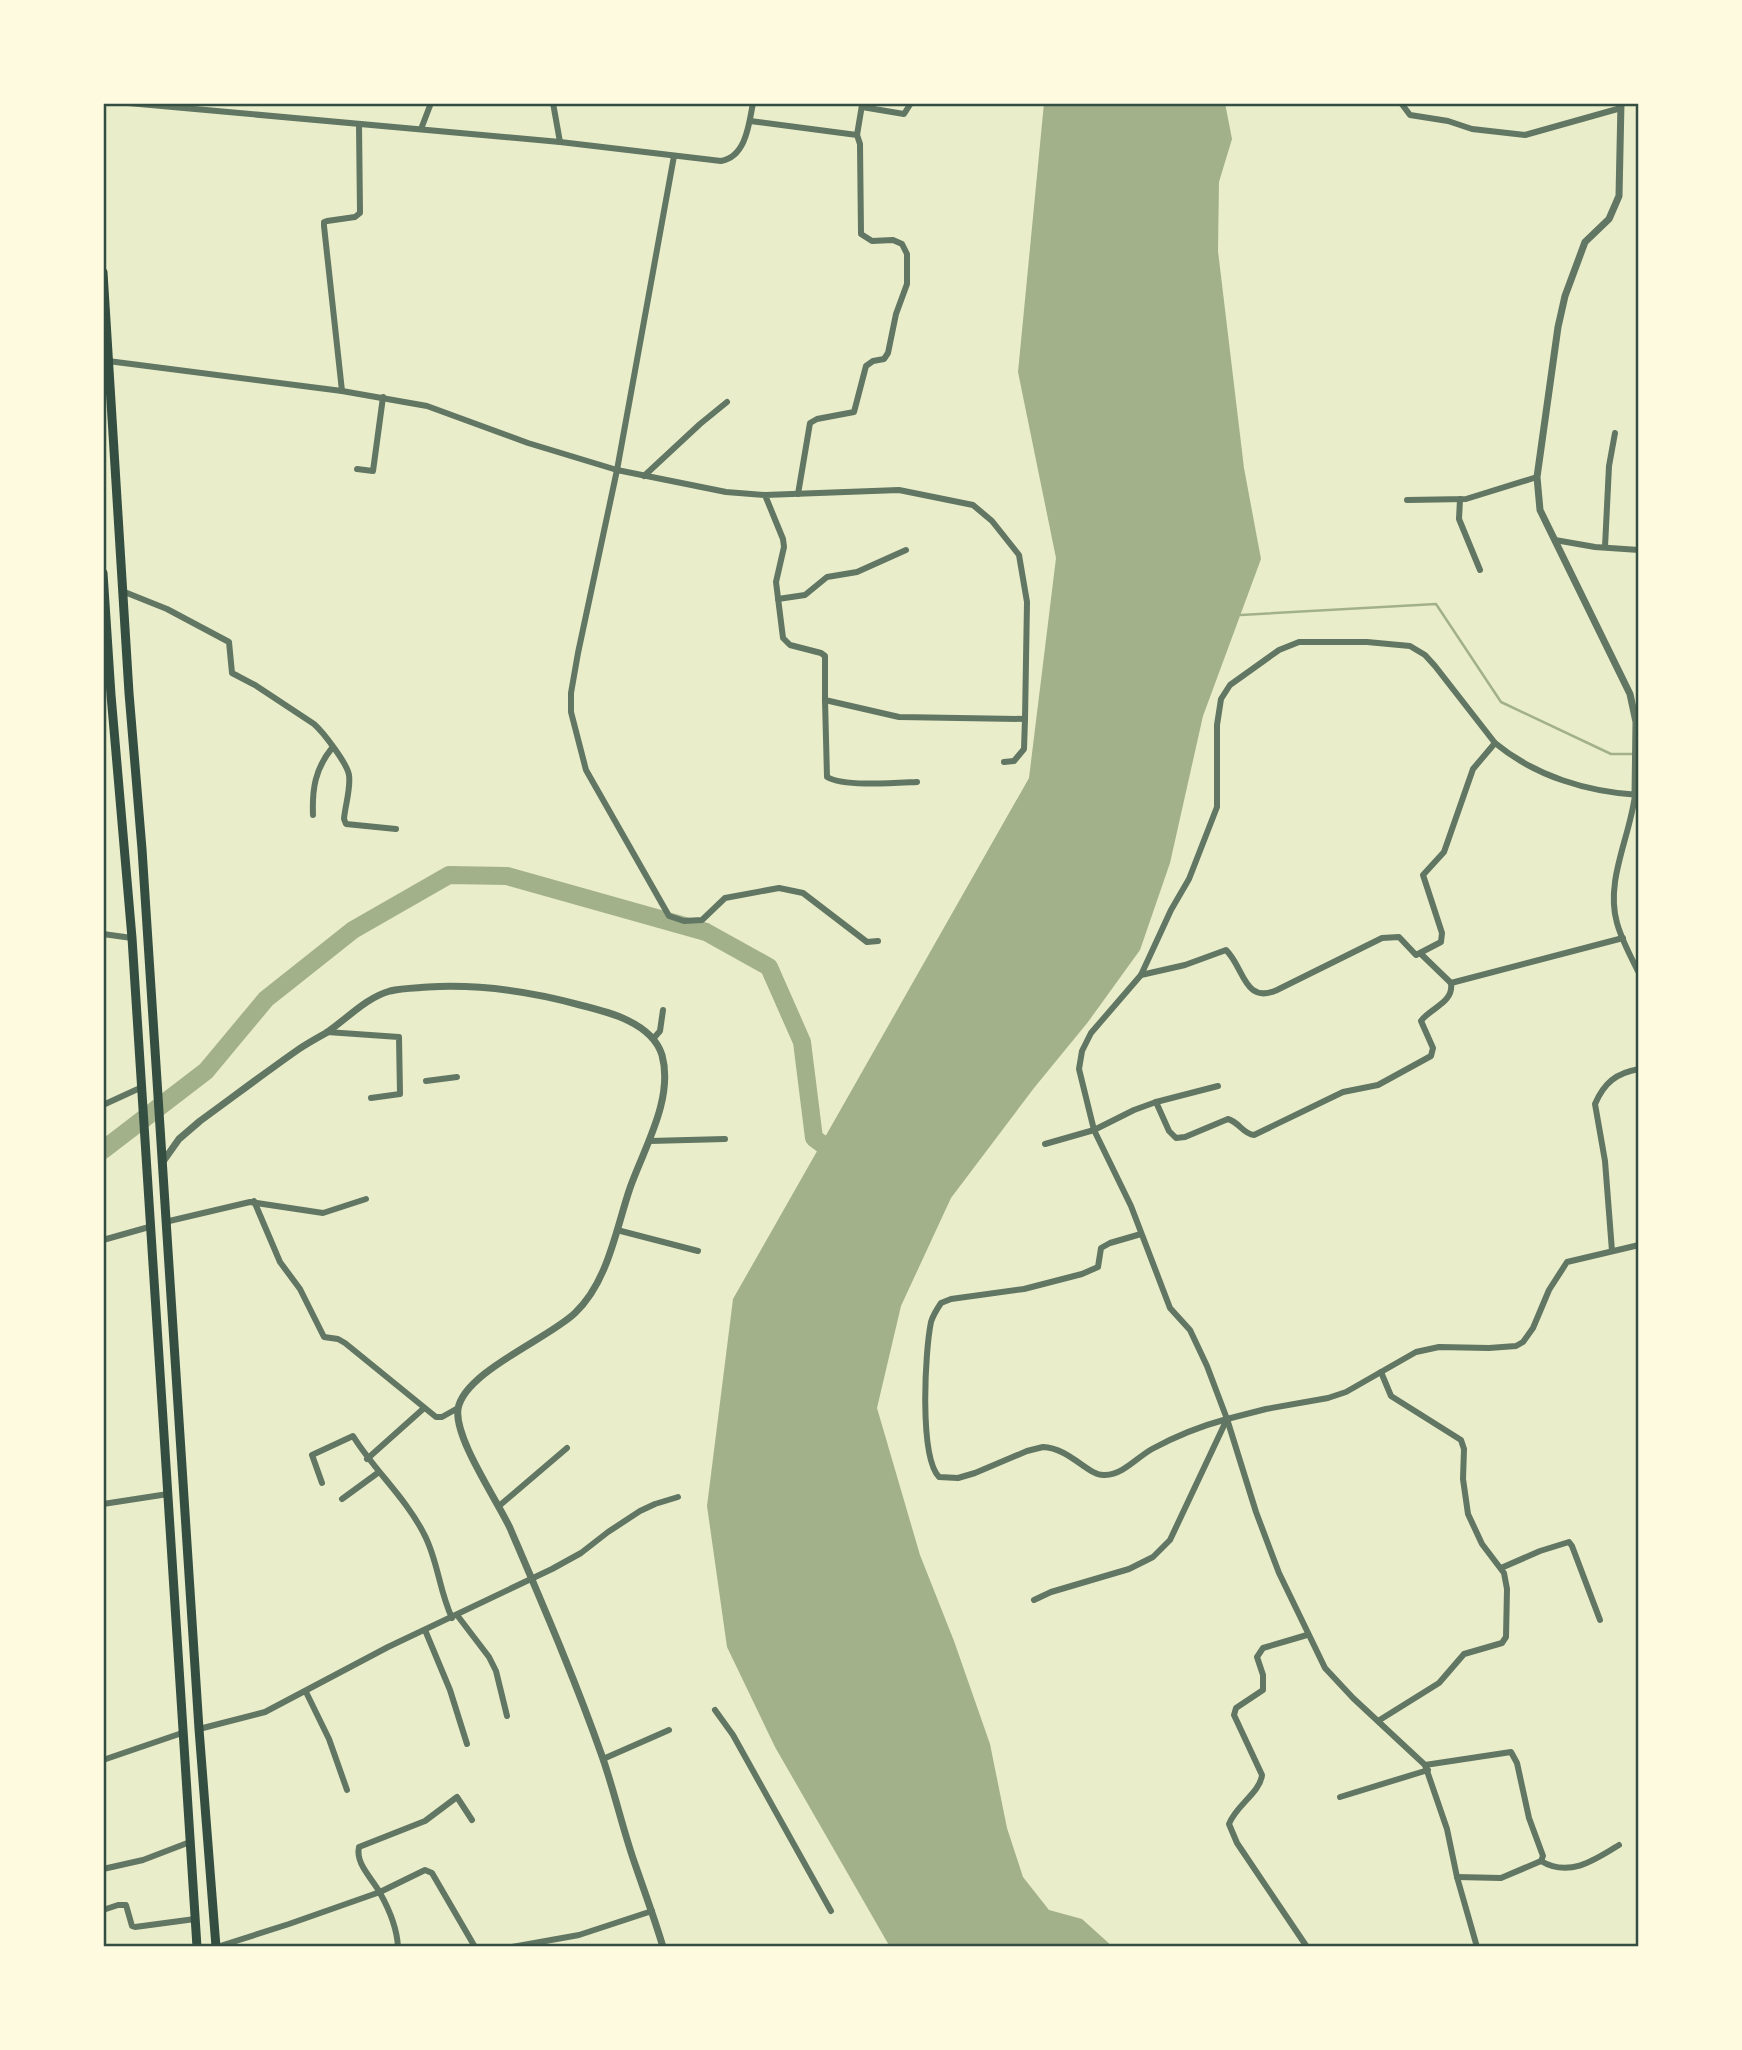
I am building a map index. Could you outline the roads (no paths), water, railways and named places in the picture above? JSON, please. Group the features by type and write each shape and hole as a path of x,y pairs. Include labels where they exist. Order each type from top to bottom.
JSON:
{"main road":[{"path":"103,272 199,1729 217,1947"},
{"path":"103,573 107,696 132,938 197,1947"},
{"path":"107,696 129,693"},
{"path":"149,1227 165,1222"},
{"path":"182,1733 199,1729"}],"street":[{"path":"128,103 560,142 721,161 730,159 740,151 753,103"},
{"path":"231,112 234,103"},
{"path":"421,129 430,103"},
{"path":"553,103 560,142"},
{"path":"798,494 810,424 817,419 850,414 856,410 866,366 884,359 888,353 896,314 907,284 907,254 902,244 893,240 872,240 861,234 860,144 857,135 862,105 904,114 911,103"},
{"path":"1401,103 1406,111 1414,116 1452,122 1472,129 1525,135 1621,106 1620,185 1617,205 1609,219 1585,242 1565,296 1536,477 1540,510 1630,694 1635,714 1637,795 1615,884 1615,914 1639,974"},
{"path":"750,121 857,135"},
{"path":"342,391 324,222 355,218 360,214 359,124"},
{"path":"674,156 617,470 571,693 570,712 574,729 586,770 669,916 684,921 702,920 725,898 779,888 803,893 867,942 878,941"},
{"path":"108,361 383,397 436,409 528,443 617,470 726,492 765,495 899,490 969,503 992,522 1016,549 1023,572 1027,602 1023,751 1014,761 1004,762"},
{"path":"357,470 373,471 383,397"},
{"path":"644,476 727,402"},
{"path":"1605,547 1609,466 1615,433"},
{"path":"1407,500 1460,499 1536,477"},
{"path":"765,495 783,538 782,556 776,576 781,634 786,642 795,647 825,656 825,770 829,779 875,783 917,782"},
{"path":"1460,499 1460,519 1480,570"},
{"path":"1555,540 1639,550"},
{"path":"778,599 805,595 827,577 856,572 906,550"},
{"path":"122,591 167,609 227,641 230,645 232,673 255,685 321,730 349,774 344,819 346,824 396,829"},
{"path":"1477,1947 1457,1877 1447,1829 1427,1768 1346,1692 1325,1668 1268,1547 1227,1419 1190,1330 1170,1308 1131,1206 1094,1130 1080,1077 1082,1051 1091,1033 1141,975 1171,910 1189,879 1217,807 1216,744 1221,699 1236,679 1294,643 1410,646 1425,655 1435,666 1495,743 1528,766 1555,778 1599,790 1637,795"},
{"path":"825,700 899,717 1025,719"},
{"path":"1141,975 1185,965 1226,950 1252,990 1263,994 1277,990 1389,937 1399,937 1414,954 1421,954 1441,942 1443,938 1423,874 1444,852 1474,769 1495,743"},
{"path":"313,815 315,778 321,763 332,748"},
{"path":"103,934 132,938"},
{"path":"1451,984 1623,938"},
{"path":"1156,1102 1169,1131 1176,1138 1185,1137 1228,1119 1251,1135 1343,1092 1378,1085 1431,1056 1433,1048 1421,1021 1448,999 1452,992 1451,984 1421,954"},
{"path":"161,1161 179,1139 200,1121 355,1010 389,991 485,987 545,995 606,1011 634,1024 653,1039 661,1051 663,1081 660,1109 606,1264 581,1307 561,1324 484,1374 468,1389 458,1408 442,1417 436,1417 424,1409 345,1343 324,1337 300,1289 280,1262 254,1201"},
{"path":"653,1039 660,1031 663,1010"},
{"path":"327,1032 399,1037 400,1094 371,1098"},
{"path":"1612,1251 1605,1161 1595,1104 1610,1080 1622,1073 1639,1069"},
{"path":"426,1081 457,1077"},
{"path":"1045,1144 1094,1130 1156,1102 1218,1086"},
{"path":"103,1105 140,1090"},
{"path":"650,1140 725,1139"},
{"path":"165,1222 254,1201 323,1213 366,1199"},
{"path":"103,1240 149,1227"},
{"path":"617,1230 698,1251"},
{"path":"1141,1234 1101,1248 1098,1267 1082,1275 1024,1289 951,1299 941,1303 931,1323 925,1392 928,1448 933,1471 939,1477 958,1478 1043,1447 1056,1447 1097,1475 1106,1475 1122,1470 1148,1451 1176,1436 1227,1419 1346,1392 1416,1352 1439,1347 1516,1346 1523,1342 1533,1328 1553,1283 1567,1262 1639,1245"},
{"path":"1378,1720 1439,1683 1464,1654 1502,1643 1506,1637 1507,1608 1504,1573 1482,1545 1468,1514 1463,1479 1464,1448 1461,1440 1391,1396 1381,1372"},
{"path":"458,1408 461,1429 469,1450 499,1506 568,1668 603,1759 663,1947"},
{"path":"367,1459 424,1409"},
{"path":"1034,1600 1051,1592 1129,1569 1153,1557 1170,1540 1227,1419"},
{"path":"322,1483 312,1455 353,1436 367,1459 380,1472 426,1536 454,1616 489,1657 496,1671 507,1716"},
{"path":"499,1506 567,1448"},
{"path":"342,1499 380,1472"},
{"path":"103,1504 168,1494"},
{"path":"199,1729 265,1712 306,1692 328,1677 531,1580 582,1553 640,1511 678,1497"},
{"path":"1501,1568 1569,1542 1600,1620"},
{"path":"425,1630 450,1690 467,1744"},
{"path":"1307,1634 1263,1648 1258,1657 1264,1690 1236,1708 1234,1715 1262,1776 1261,1783 1235,1810 1229,1824 1237,1843 1307,1947"},
{"path":"306,1692 329,1739 347,1790"},
{"path":"716,1710 733,1735 831,1911"},
{"path":"603,1759 669,1730"},
{"path":"103,1760 182,1733"},
{"path":"1340,1797 1427,1768 1511,1752 1517,1763 1529,1818 1543,1856 1541,1861 1501,1878 1457,1877"},
{"path":"398,1947 391,1917 380,1892 361,1863 359,1847 425,1821 457,1797 472,1820"},
{"path":"103,1869 143,1860 190,1842"},
{"path":"1541,1861 1564,1868 1581,1867 1619,1845"},
{"path":"217,1947 380,1892 425,1870 432,1873 474,1947"},
{"path":"103,1910 118,1905 126,1906 132,1926 135,1927 195,1919"},
{"path":"512,1947 579,1936 652,1911"},
{"path":"253,1936 256,1947"}],"waterway":[{"path":"1241,615 1436,604 1501,702 1611,754 1635,754"},
{"path":"103,1150 206,1071 266,999 353,930 449,875 507,876 706,932 769,967 802,1042 814,1138 841,1158"}]}
